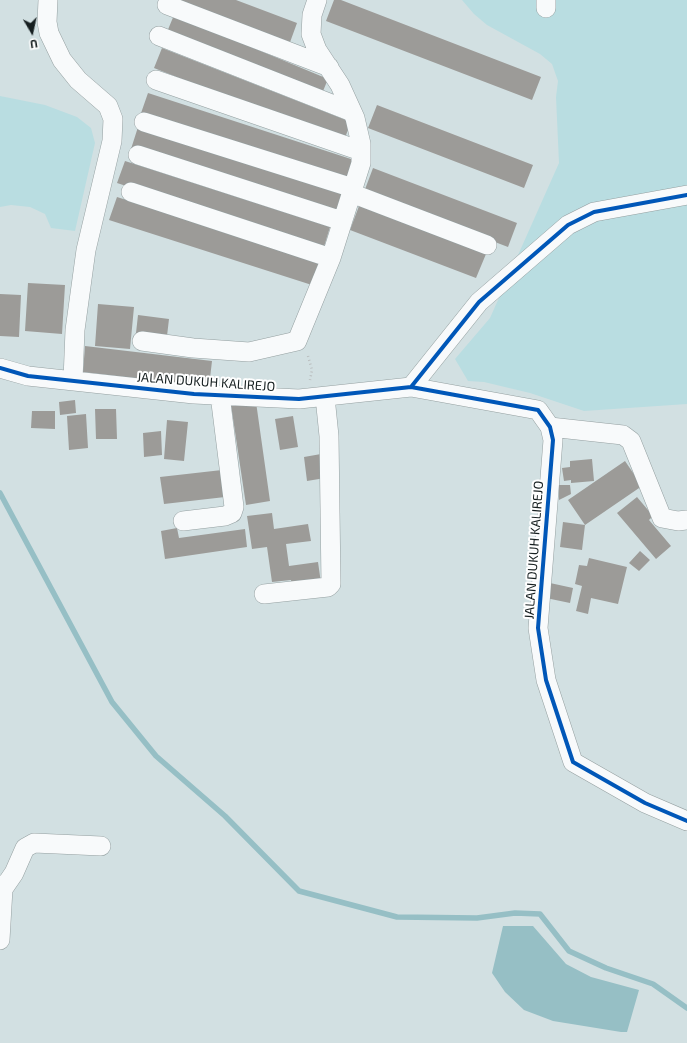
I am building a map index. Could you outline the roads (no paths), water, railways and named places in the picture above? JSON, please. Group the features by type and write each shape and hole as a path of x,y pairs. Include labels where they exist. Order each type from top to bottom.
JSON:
{"street":[{"path":"48,0 47,22 49,33 62,60 78,80 108,106 113,119 112,141 86,250 75,330 72,380"},
{"path":"142,341 193,348 249,352 297,341 331,258 361,163 361,144 352,112 340,86 317,50 311,34 312,15 317,0"},
{"path":"166,5 329,67"},
{"path":"159,36 352,112"},
{"path":"156,80 361,151"},
{"path":"144,122 352,190 487,245"},
{"path":"138,155 342,221"},
{"path":"131,192 331,258"},
{"path":"411,387 479,302 568,225 594,212 687,195"},
{"name":"JALAN DUKUH KALIREJO","path":"0,368 28,376 194,394 300,399 411,387 538,410 550,427 553,440 538,628 546,680 573,762 645,803 687,821"},
{"path":"183,521 225,516 232,513 234,507 220,395"},
{"path":"264,594 328,587 330,584 329,436 325,397"},
{"path":"550,427 623,435 631,441 662,518 678,521 687,520"},
{"path":"0,940 2,887 14,873 24,848 34,843 101,846"}],"waterway":[{"path":"0,493 112,702 156,756 225,816 299,891 397,917 477,918 515,913 540,914 569,951 606,968 653,984 687,1008"}]}
